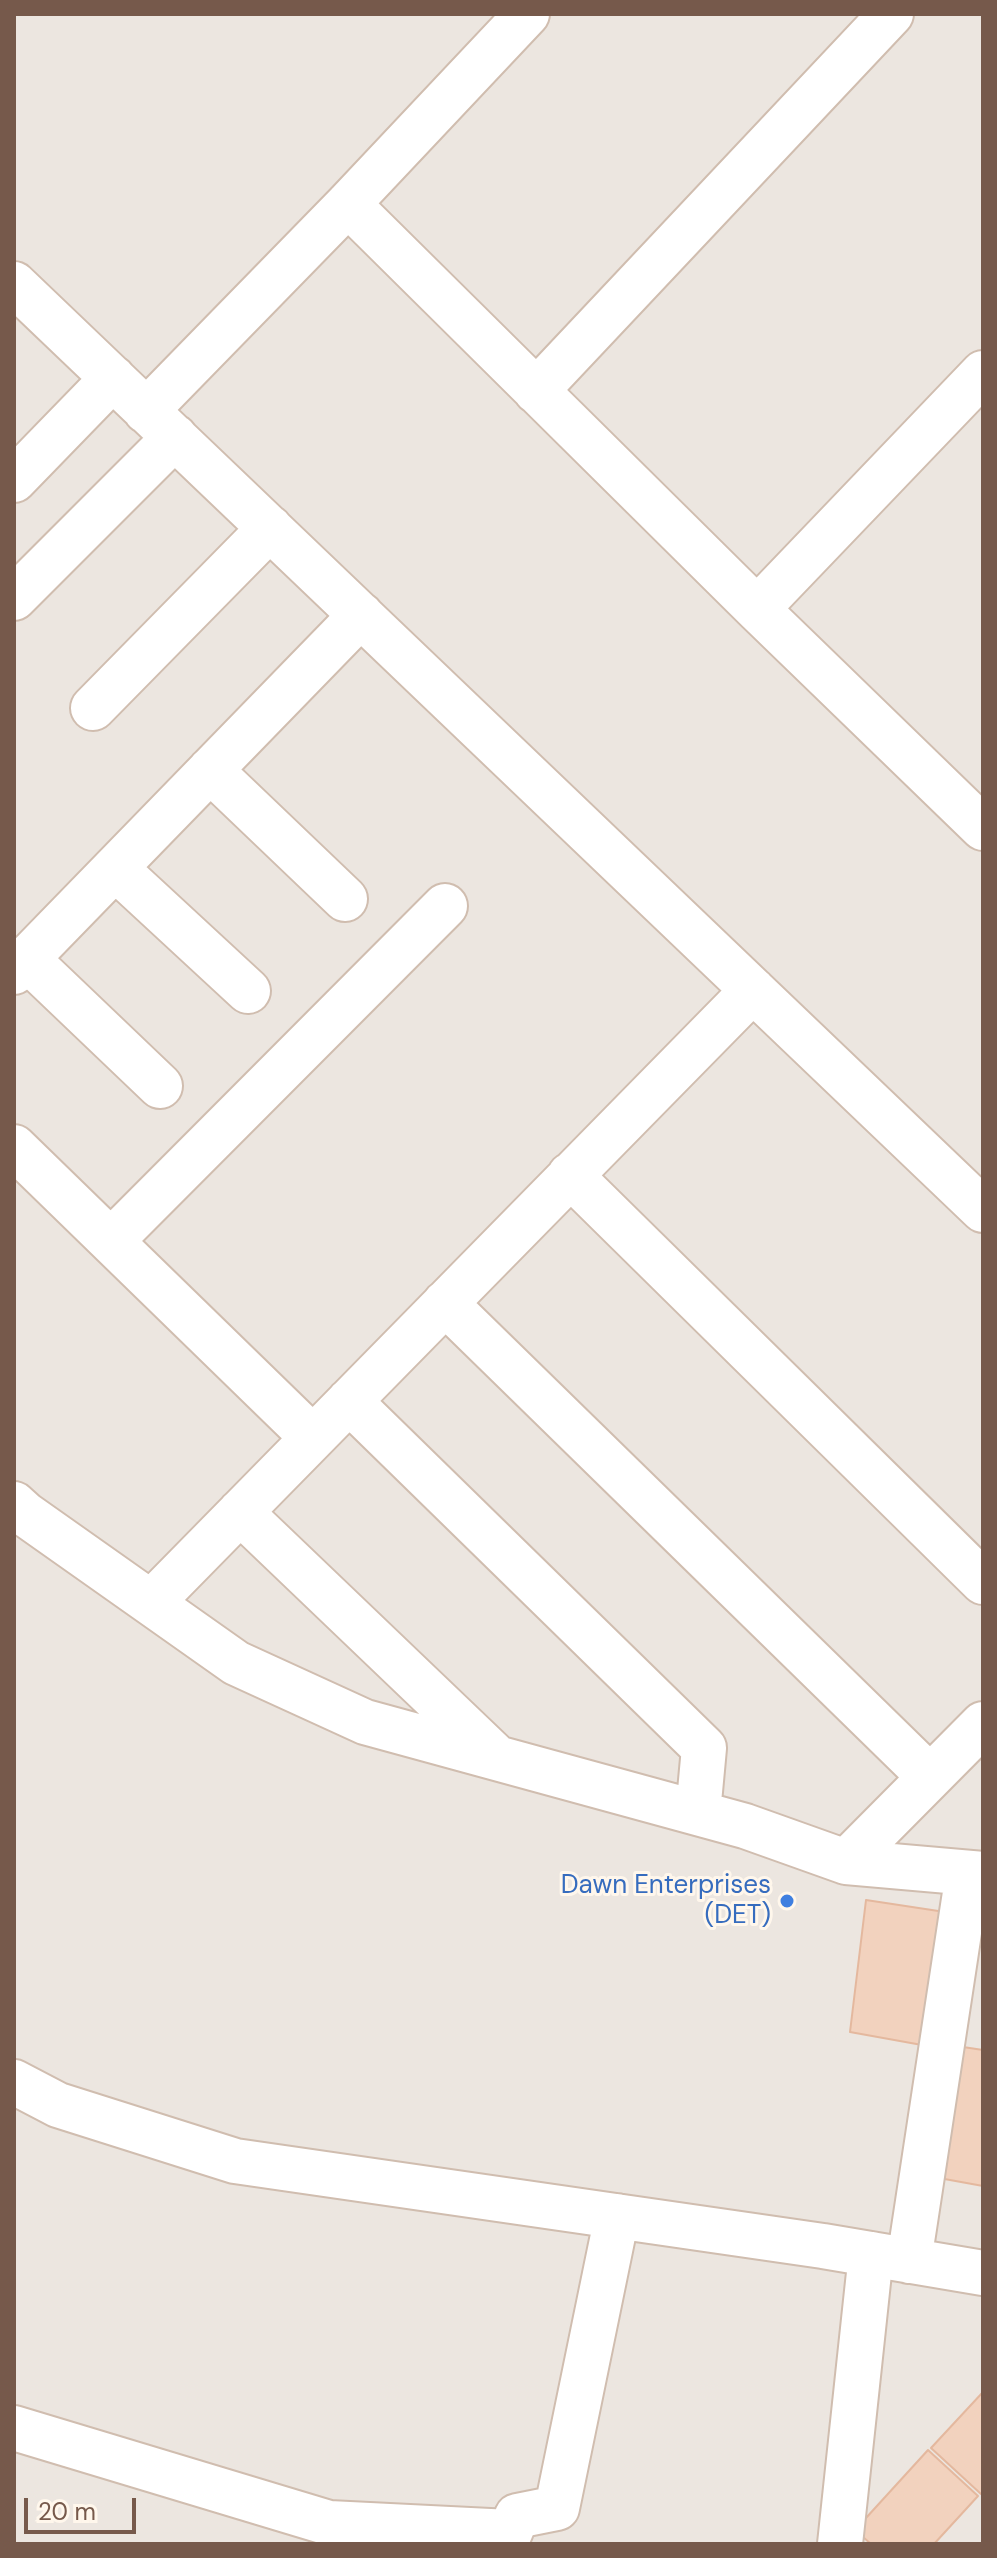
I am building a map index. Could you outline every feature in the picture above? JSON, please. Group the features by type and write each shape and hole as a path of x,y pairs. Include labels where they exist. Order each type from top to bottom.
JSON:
{"street":[{"path":"14,598 348,204 527,14"},
{"path":"536,391 891,14"},
{"path":"348,204 983,828"},
{"path":"17,293 113,378 983,1210"},
{"path":"14,480 113,378"},
{"path":"757,609 981,379"},
{"path":"93,708 270,528"},
{"path":"160,1086 20,966 361,615"},
{"path":"210,770 345,899"},
{"path":"115,868 248,991"},
{"path":"111,1241 445,906"},
{"path":"151,1603 753,990"},
{"path":"14,1147 313,1438"},
{"path":"570,1175 983,1582"},
{"path":"445,1303 930,1777"},
{"path":"349,1401 704,1748 698,1813"},
{"path":"14,1504 236,1663 365,1722 745,1826 846,1862 976,1874 890,2257 840,2544"},
{"path":"240,1512 498,1758"},
{"path":"846,1862 983,1724"},
{"path":"14,2082 58,2105 235,2161 983,2273"},
{"path":"14,2428 329,2523 507,2538 517,2516 557,2508 617,2216"}],"shaded area":[{"path":"14,14 983,14 983,2544 14,2544"}],"building":[{"path":"866,1900 945,1912 933,2047 850,2032"},
{"path":"943,2044 983,2050 983,2186 928,2176"},
{"path":"983,2392 983,2492 981,2494 931,2448"},
{"path":"928,2450 978,2496 934,2544 871,2544 855,2530"}],"place":[{"name":"Dawn Enterprises (DET)","path":"787,1901"}]}
